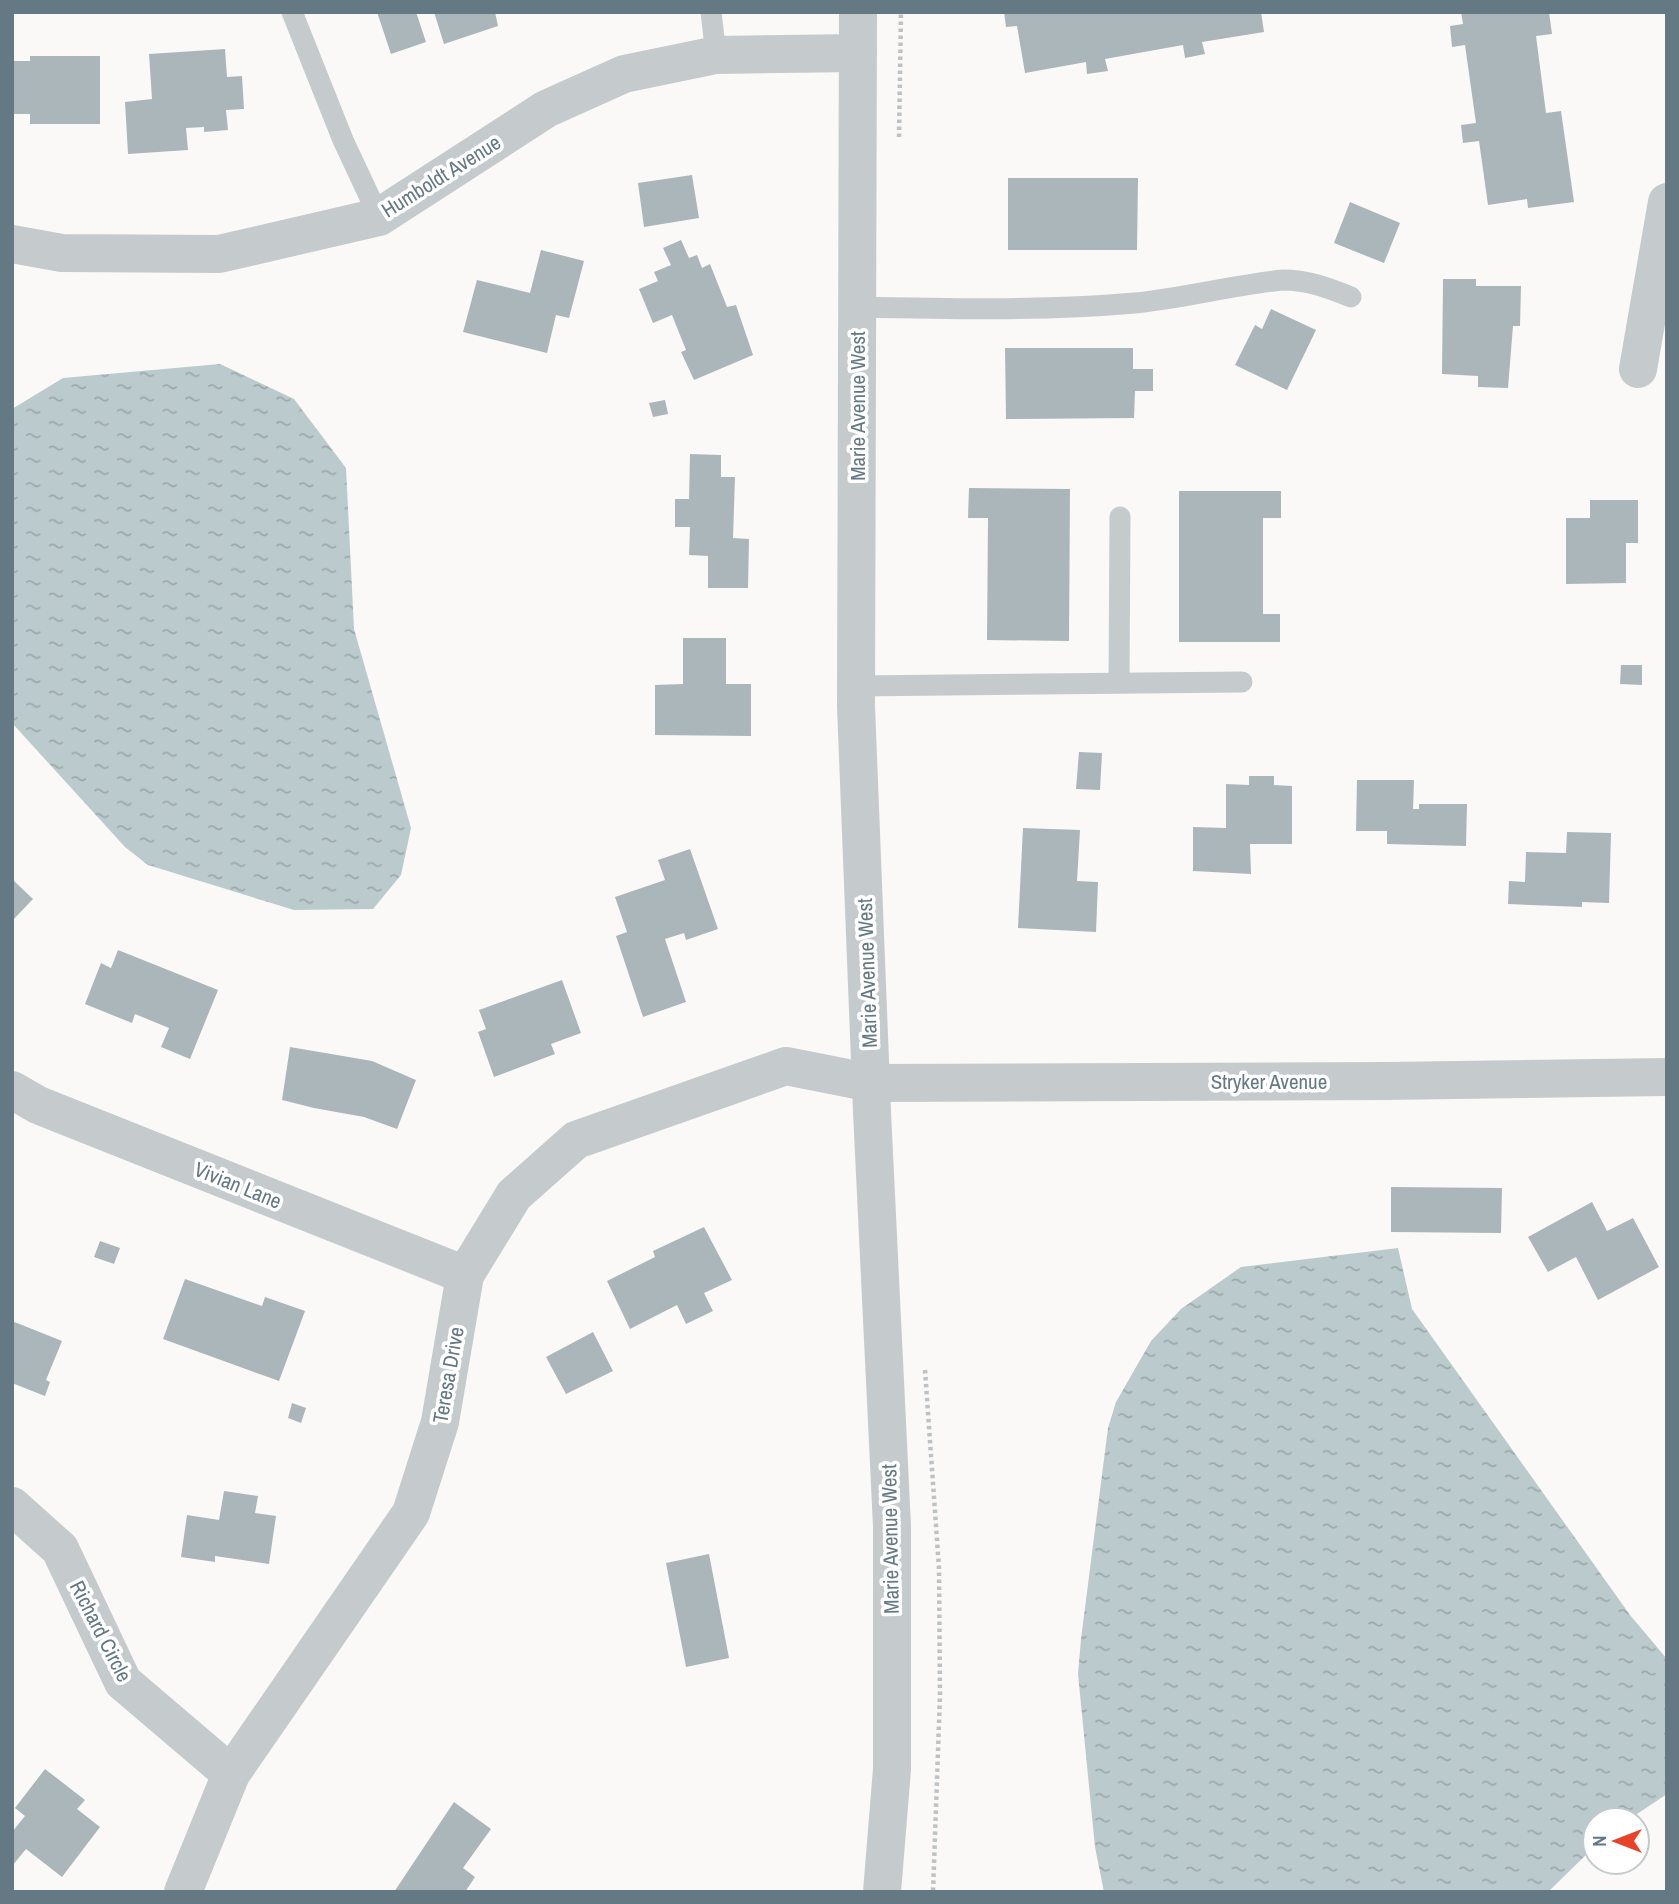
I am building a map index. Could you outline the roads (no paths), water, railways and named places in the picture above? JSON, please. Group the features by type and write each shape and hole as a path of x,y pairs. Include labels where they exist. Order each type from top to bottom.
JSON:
{"street":[{"name":"Marie Avenue West","path":"858,12 856,686 892,1526 892,1769 882,1892"},
{"name":"Humboldt Avenue","path":"12,244 62,253 219,254 379,218 545,109 624,74 716,55 858,53"},
{"path":"1638,369 1667,202"},
{"name":"Teresa Drive","path":"183,1892 231,1774 411,1513 440,1422 465,1275 514,1195 576,1140 786,1066 872,1083"},
{"name":"Stryker Avenue","path":"872,1083 1667,1077"},
{"name":"Vivian Lane","path":"12,1090 38,1105 465,1275"},
{"name":"Richard Circle","path":"12,1506 60,1549 123,1682 231,1774"}],"lane":[{"path":"292,12 343,140 379,218"},
{"path":"711,12 716,55"},
{"path":"857,307 927,309 1091,306 1138,303 1283,280 1316,284 1351,297"},
{"path":"1119,683 1120,517"},
{"path":"856,686 1242,682"}],"water":[{"path":"220,364 294,399 346,468 354,629 411,828 401,875 373,909 294,910 148,865 125,847 12,723 12,409 63,378"},
{"path":"1398,1248 1412,1309 1630,1615 1667,1659 1667,1794 1649,1806 1581,1806 1581,1860 1548,1892 1104,1892 1095,1847 1078,1674 1108,1428 1116,1402 1151,1341 1181,1309 1241,1267"}]}
